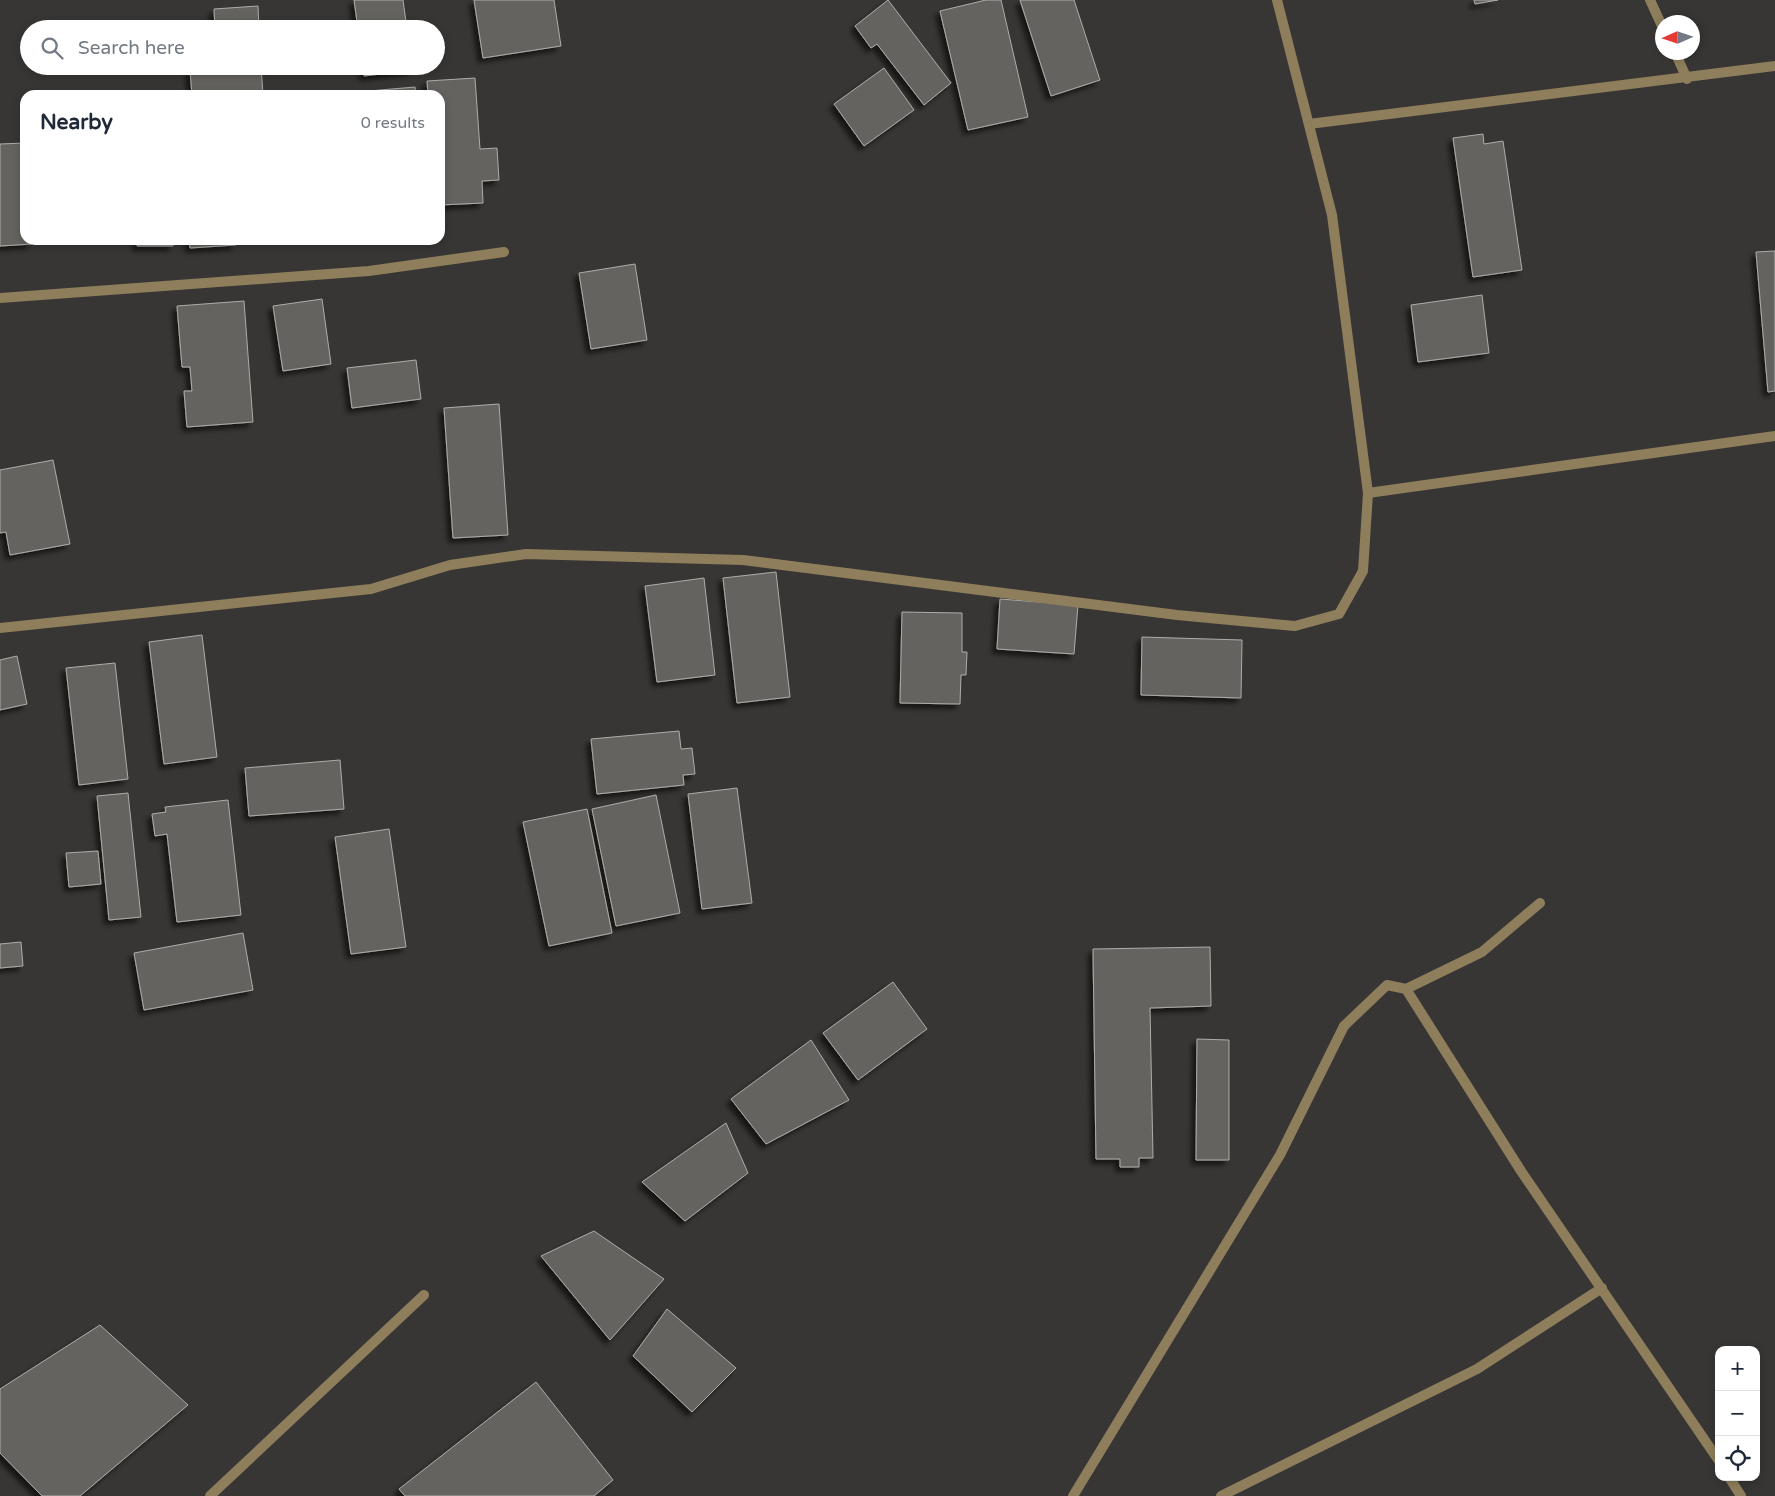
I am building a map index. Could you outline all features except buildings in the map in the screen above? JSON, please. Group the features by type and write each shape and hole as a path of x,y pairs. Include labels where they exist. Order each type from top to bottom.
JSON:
{"street":[{"path":"0,628 371,588 450,565 526,554 743,560 1177,615 1295,626 1339,614 1363,571 1368,493 1332,214 1277,0"},
{"path":"1650,0 1657,15"},
{"path":"1679,60 1687,79"},
{"path":"1309,124 1687,79 1775,66"},
{"path":"0,298 369,271 504,252"},
{"path":"1368,493 1775,436"},
{"path":"1073,1496 1280,1155 1344,1026 1387,984 1406,989 1482,952 1540,903"},
{"path":"1406,989 1521,1170 1715,1455"},
{"path":"1221,1496 1477,1369 1602,1288"},
{"path":"210,1496 424,1295"},
{"path":"1732,1481 1742,1496"}]}
